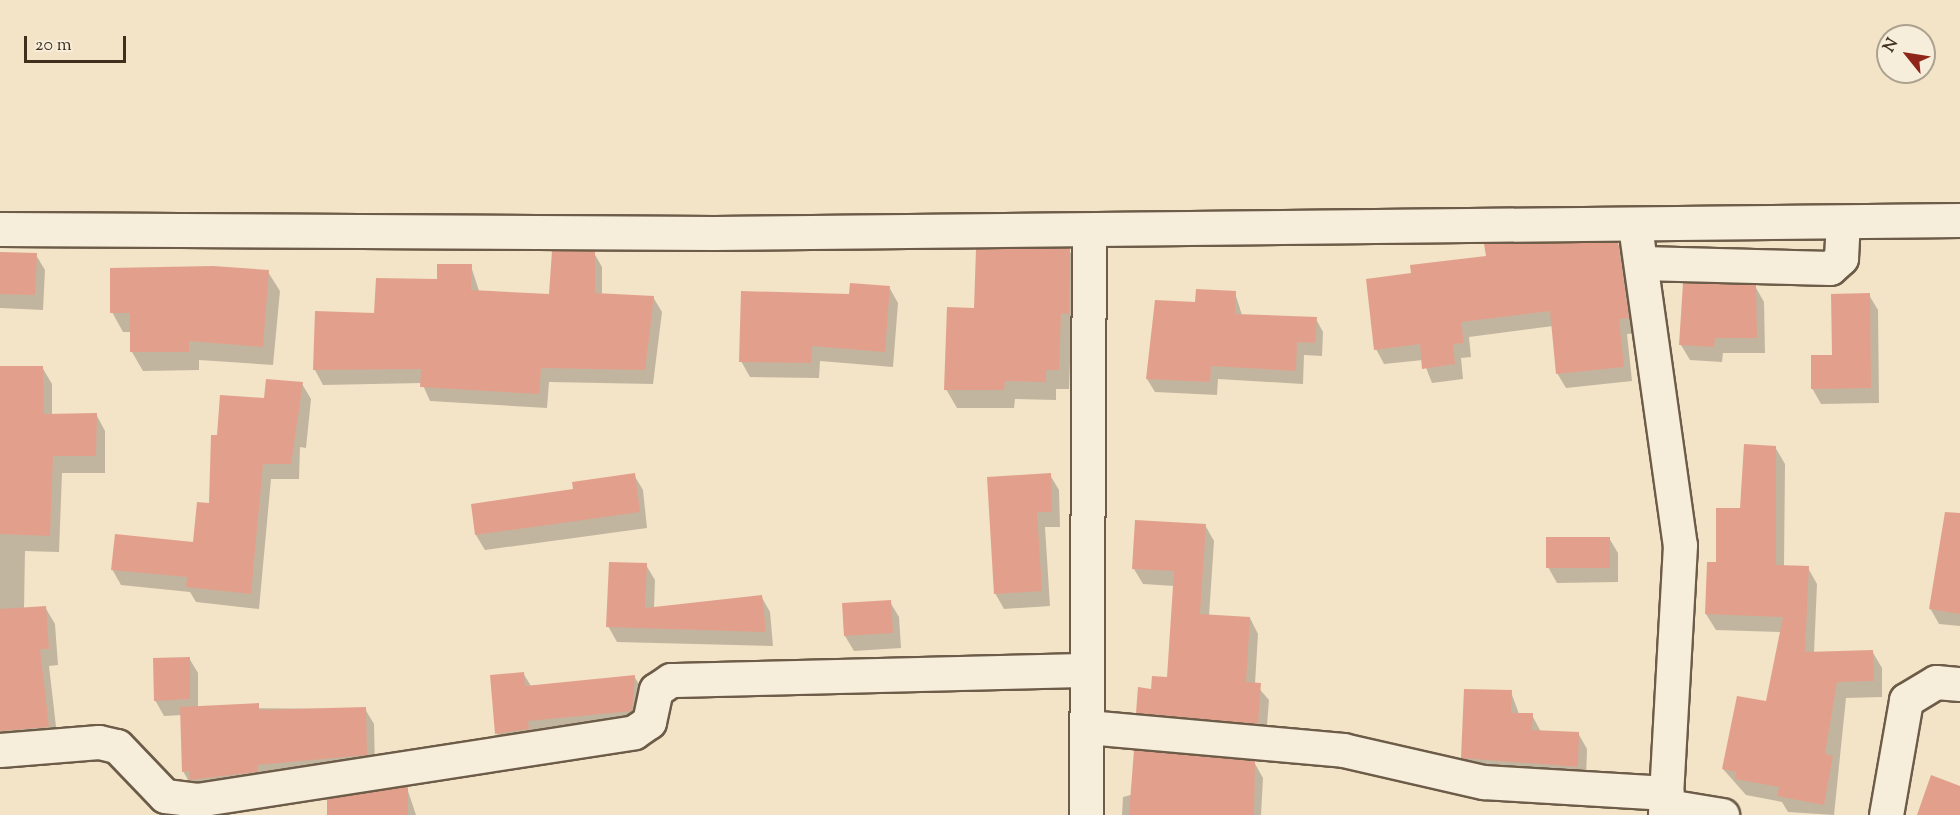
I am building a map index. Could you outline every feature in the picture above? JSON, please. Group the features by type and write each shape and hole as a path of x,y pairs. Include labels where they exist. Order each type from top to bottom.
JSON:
{"street":[{"path":"0,229 1089,230 1635,226 1960,220"},
{"path":"1642,263 1830,268 1841,258 1843,222"},
{"path":"1635,226 1680,545 1666,805"},
{"path":"1086,815 1089,230"},
{"path":"0,750 99,742 117,746 165,796 197,800 634,732 649,722 656,690 671,680 1086,670"},
{"path":"1886,815 1906,700 1919,687 1936,682 1960,684"},
{"path":"1087,727 1343,750 1483,782 1666,805 1722,815"}],"building":[{"path":"1618,242 1629,318 1619,319 1624,367 1556,374 1550,311 1461,322 1464,343 1453,344 1455,364 1422,369 1420,344 1374,350 1366,279 1411,273 1410,265 1486,256 1484,244"},
{"path":"1070,248 1069,314 1061,313 1059,370 1046,370 1046,382 1005,381 1004,390 944,390 947,307 974,308 976,249"},
{"path":"552,251 595,251 595,293 654,296 645,370 541,368 539,394 420,387 421,369 313,370 315,311 374,313 376,278 437,279 437,264 472,264 471,290 549,294"},
{"path":"0,252 37,253 35,295 0,294"},
{"path":"213,266 269,270 263,347 189,341 189,352 130,352 130,313 110,313 110,268"},
{"path":"850,283 890,286 885,352 812,346 811,363 739,362 741,291 849,294"},
{"path":"1683,283 1756,285 1757,338 1715,338 1714,347 1679,345"},
{"path":"1196,289 1236,291 1235,314 1317,317 1315,343 1297,342 1296,371 1211,366 1210,382 1146,379 1155,300 1195,302"},
{"path":"1870,293 1871,388 1811,389 1811,355 1832,355 1831,294"},
{"path":"0,366 43,366 44,414 97,413 96,456 53,456 50,536 0,534"},
{"path":"266,379 303,382 291,464 263,464 251,594 186,587 187,577 111,570 115,534 193,542 197,502 209,503 211,435 217,435 220,395 264,398"},
{"path":"1744,444 1776,446 1776,565 1809,566 1805,652 1873,650 1874,681 1837,682 1825,754 1833,756 1824,805 1777,796 1779,787 1735,779 1736,772 1722,769 1737,696 1766,701 1783,617 1705,614 1707,562 1716,562 1716,508 1740,508"},
{"path":"635,473 640,512 475,535 471,504 573,489 572,482"},
{"path":"1051,473 1052,512 1037,512 1042,591 994,594 987,477"},
{"path":"1945,512 1960,513 1960,614 1929,609"},
{"path":"1135,520 1206,524 1200,614 1250,617 1246,682 1261,683 1258,724 1136,713 1138,687 1151,689 1152,676 1167,677 1174,571 1132,569"},
{"path":"1546,537 1610,537 1610,568 1546,568"},
{"path":"609,562 647,563 645,608 762,595 766,632 606,627"},
{"path":"891,600 893,633 844,636 842,603"},
{"path":"46,606 49,649 40,649 49,727 0,731 0,609"},
{"path":"190,657 190,699 154,701 153,658"},
{"path":"524,672 525,686 635,675 632,711 528,721 529,729 495,734 490,675"},
{"path":"1464,689 1512,690 1511,713 1533,713 1532,730 1579,732 1578,767 1461,758"},
{"path":"259,703 259,710 366,707 367,755 257,765 257,772 190,780 189,771 182,772 180,707"},
{"path":"1134,750 1255,761 1254,815 1129,815"},
{"path":"1931,775 1960,786 1960,815 1917,815"},
{"path":"408,786 408,815 327,815 327,799"}]}
